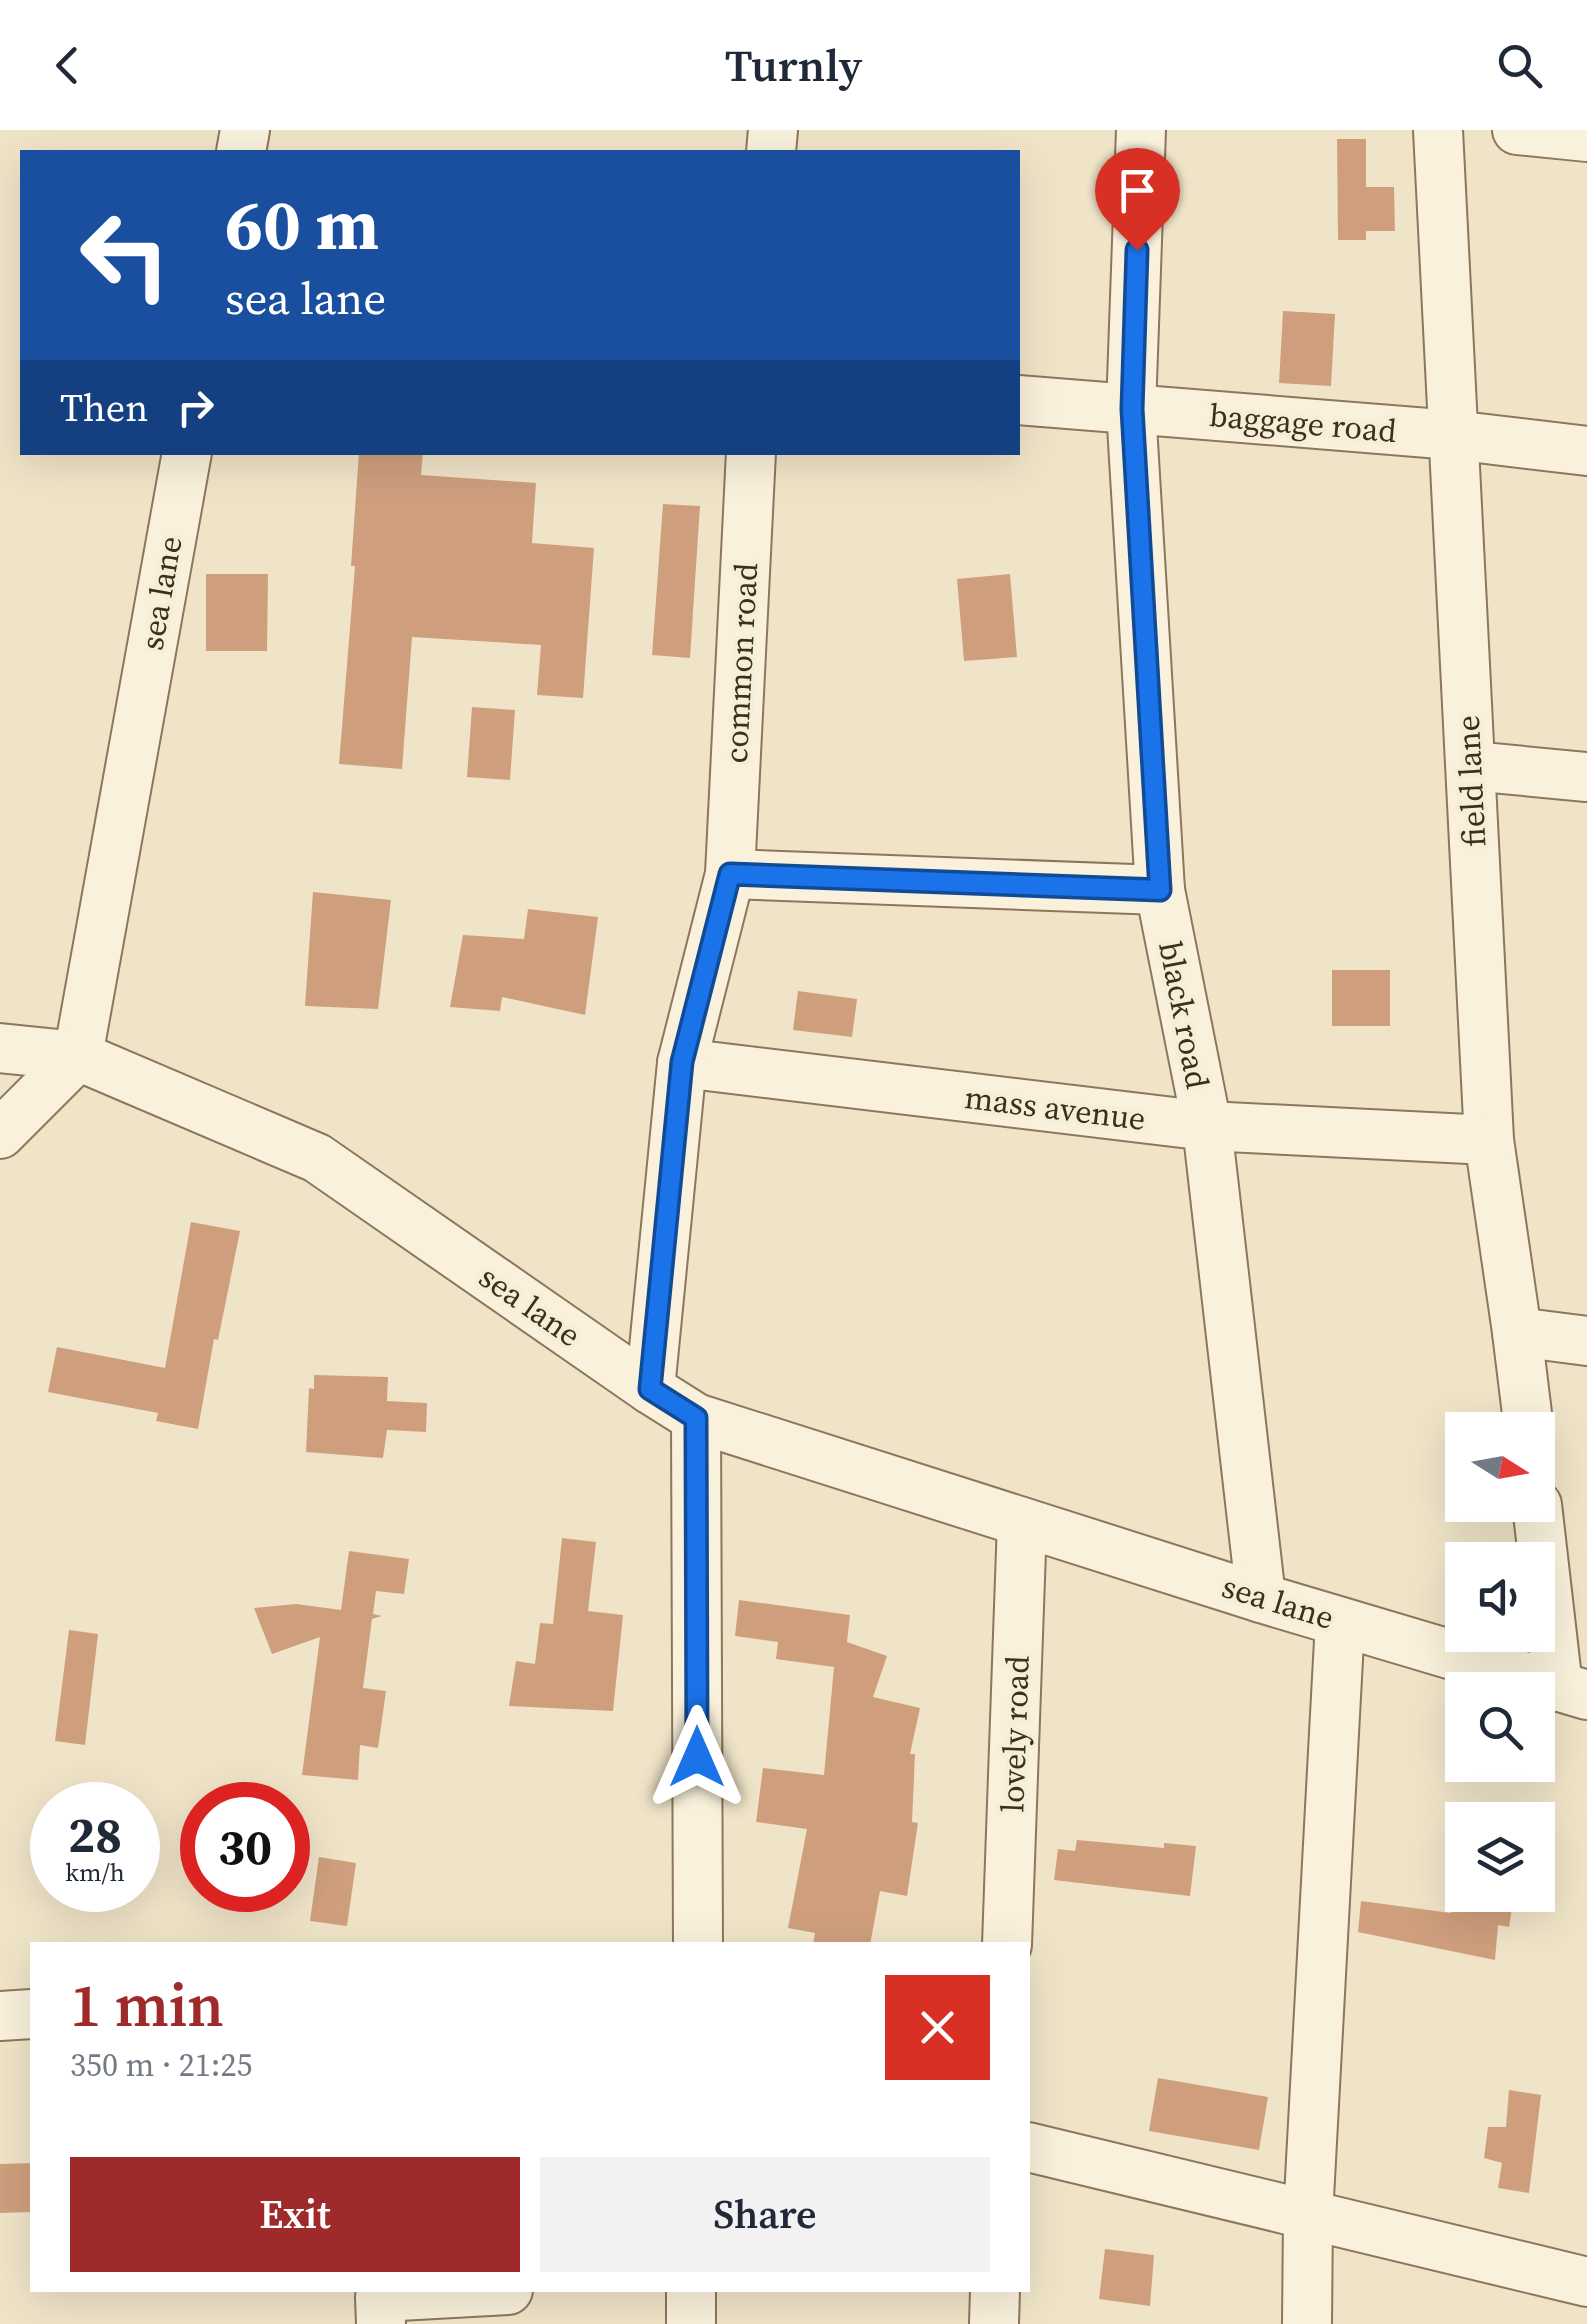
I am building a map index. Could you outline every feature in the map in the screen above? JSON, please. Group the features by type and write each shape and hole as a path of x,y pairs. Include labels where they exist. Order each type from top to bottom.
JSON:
{"street":[{"name":"black road","path":"1142,130 1132,409 1160,890 1206,1126 1261,1598"},
{"name":"field lane","path":"1438,130 1489,1140 1526,1412"},
{"path":"1517,130 1587,136"},
{"name":"baggage road","path":"1020,400 1454,435 1587,452"},
{"name":"sea lane","path":"186,455 78,1056 317,1158 696,1418 1261,1598 1572,1691"},
{"name":"common road","path":"650,1389 682,1062 730,874 750,455"},
{"path":"1470,766 1587,777"},
{"path":"730,874 1160,890"},
{"path":"0,1048 78,1056"},
{"path":"0,1134 78,1056"},
{"name":"mass avenue","path":"682,1062 1206,1126 1489,1140"},
{"path":"1517,1332 1587,1341"},
{"path":"696,1418 698,1942"},
{"name":"lovely road","path":"1007,1942 1022,1522"},
{"path":"1540,1522 1572,1691"},
{"path":"1307,2324 1308,2216 1340,1622"},
{"path":"0,2016 30,2014"},
{"path":"1030,2148 1587,2282"},
{"path":"380,2304 490,2292"},
{"path":"691,2292 691,2324"},
{"path":"994,2324 995,2292"}],"building":[{"path":"1337,139 1366,139 1366,187 1394,187 1395,231 1366,231 1366,240 1338,240"},
{"path":"1283,311 1335,314 1331,386 1279,383"},
{"path":"359,455 423,455 421,475 536,483 532,543 594,548 583,698 537,695 541,645 412,637 402,769 339,764 355,566 351,566"},
{"path":"663,504 700,506 690,658 652,655"},
{"path":"206,574 268,574 267,651 206,651"},
{"path":"1010,574 1017,657 964,661 957,579"},
{"path":"472,707 515,710 510,780 467,777"},
{"path":"313,892 391,900 378,1009 305,1006"},
{"path":"528,909 598,917 585,1015 502,997 500,1011 450,1007 463,935 524,939"},
{"path":"1332,970 1390,970 1390,1026 1332,1026"},
{"path":"798,991 857,999 852,1037 793,1030"},
{"path":"191,1222 240,1231 218,1340 214,1339 198,1429 156,1421 158,1413 48,1392 57,1347 165,1368"},
{"path":"314,1375 388,1377 387,1401 427,1403 426,1432 387,1430 383,1458 306,1452 309,1388 314,1389"},
{"path":"562,1538 596,1542 588,1611 623,1615 613,1711 509,1706 516,1661 535,1664 540,1623 553,1624"},
{"path":"349,1551 409,1559 404,1594 376,1591 373,1614 382,1616 372,1619 363,1688 386,1691 378,1748 360,1745 358,1780 302,1775 320,1637 272,1654 254,1608 296,1604 341,1610"},
{"path":"739,1600 850,1615 847,1642 887,1656 873,1697 920,1708 910,1754 915,1754 912,1822 918,1823 907,1896 880,1891 871,1942 814,1942 815,1933 788,1928 807,1829 756,1822 763,1768 824,1775 834,1667 776,1659 778,1642 735,1636"},
{"path":"69,1630 98,1634 85,1745 55,1741"},
{"path":"1077,1840 1164,1848 1164,1843 1196,1846 1190,1896 1054,1880 1058,1849 1075,1851"},
{"path":"319,1857 356,1863 347,1926 310,1921"},
{"path":"1361,1901 1451,1913 1511,1912 1509,1927 1498,1925 1495,1960 1358,1932"},
{"path":"1158,2078 1268,2097 1259,2150 1149,2131"},
{"path":"1509,2090 1541,2095 1529,2193 1498,2188 1502,2163 1484,2158 1488,2127 1506,2127"},
{"path":"30,2163 30,2212 0,2213 0,2164"},
{"path":"1105,2249 1154,2255 1150,2306 1099,2299"}],"route":[{"path":"697,1757 696,1418 650,1389 682,1062 730,874 1160,890 1132,409 1137,250"}]}
